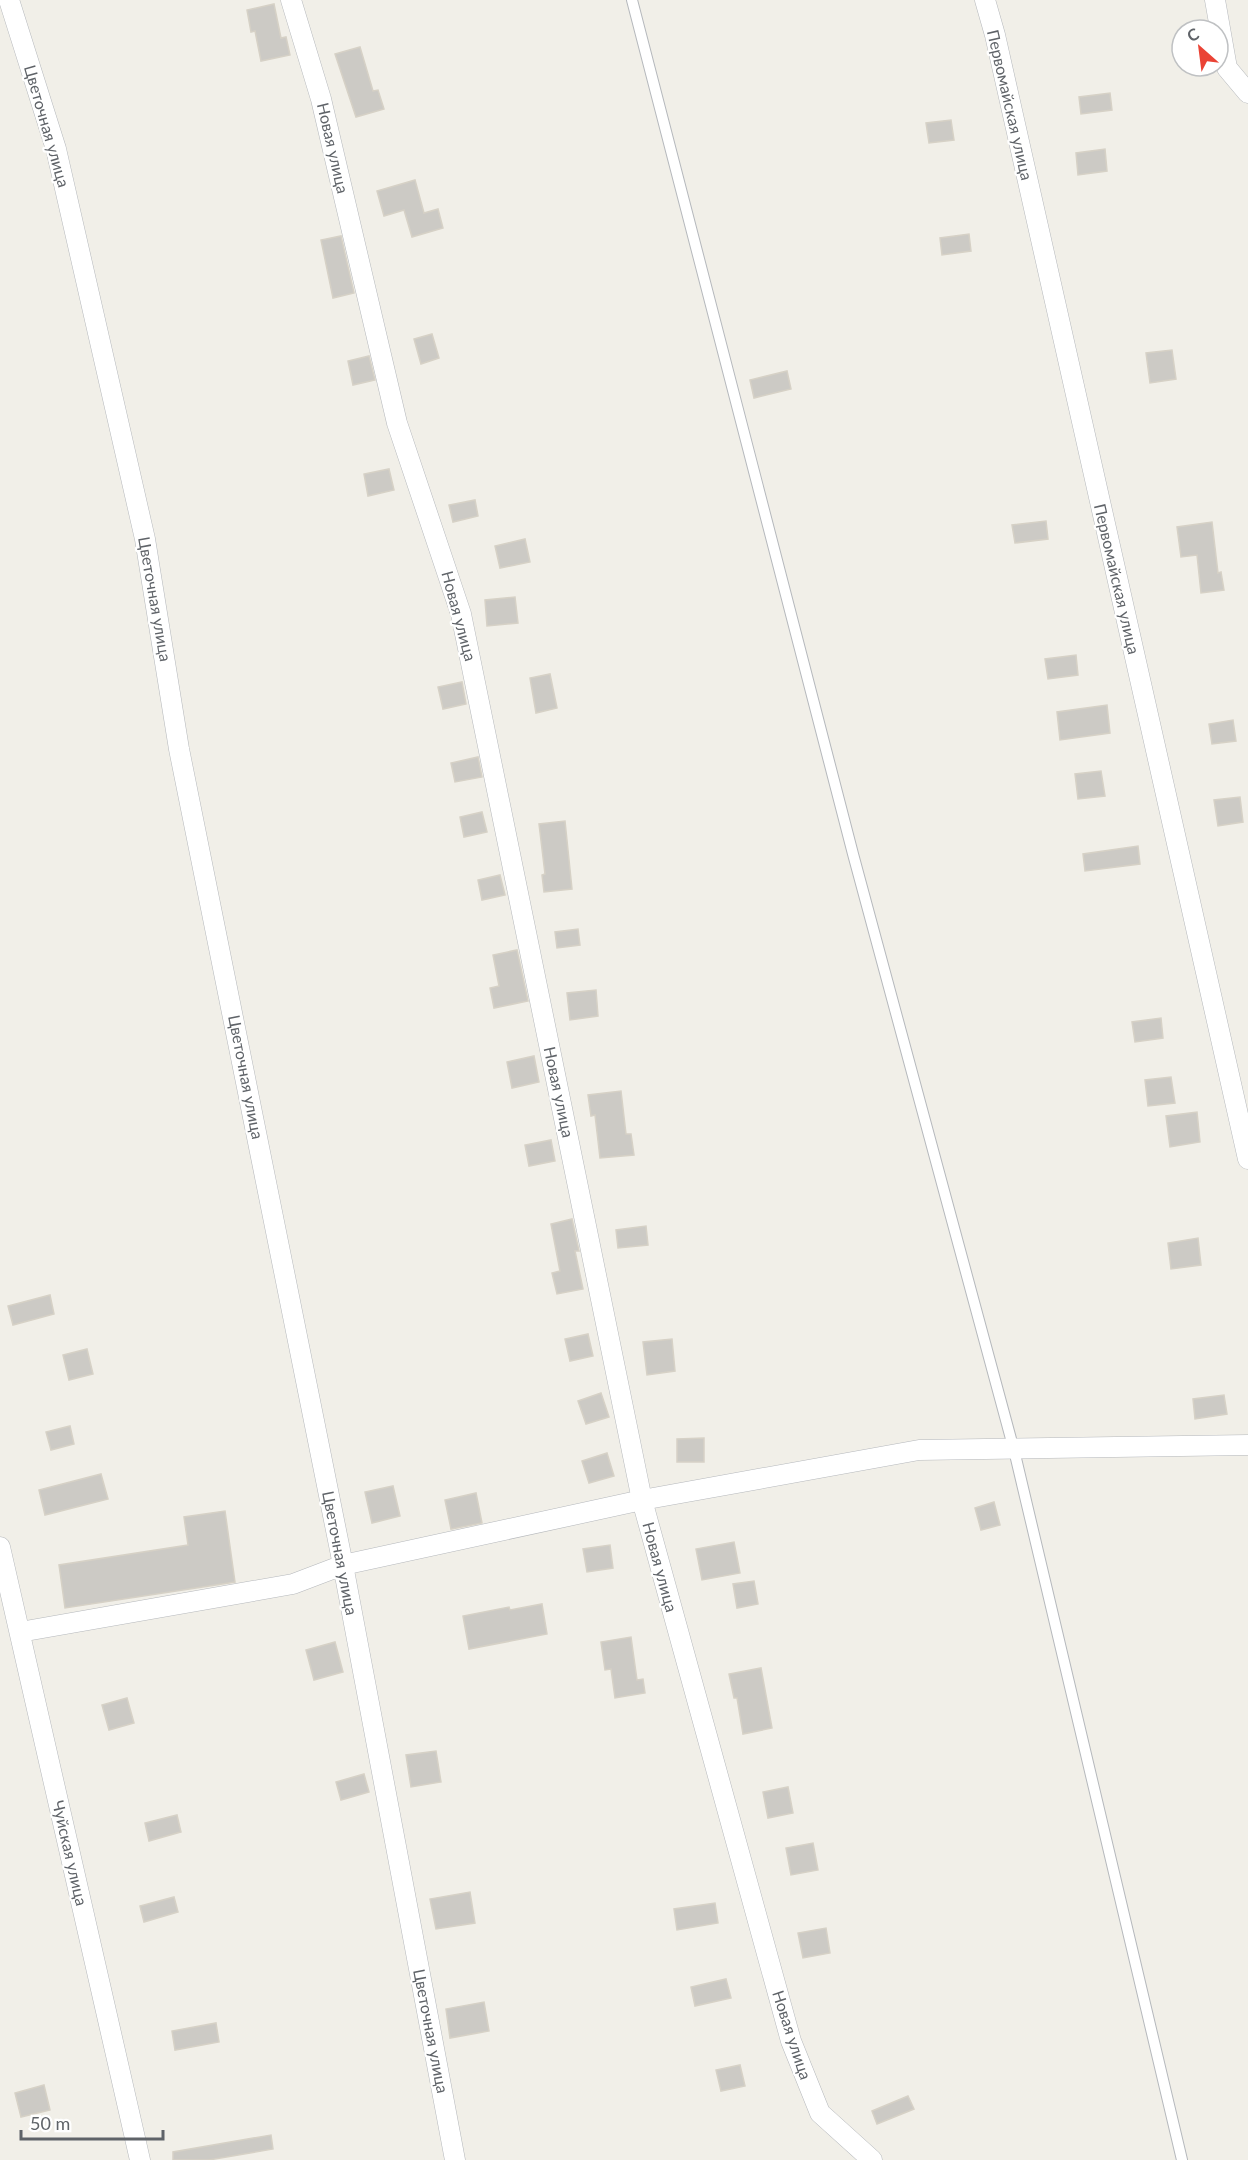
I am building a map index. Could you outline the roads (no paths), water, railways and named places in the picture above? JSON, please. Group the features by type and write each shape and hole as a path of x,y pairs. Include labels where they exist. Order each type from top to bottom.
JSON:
{"street":[{"name":"Цветочная улица","path":"9,0 56,149 145,539 179,749 343,1565 455,2160"},
{"name":"Новая улица","path":"291,0 321,99 397,423 461,614 642,1500 791,2041 820,2113 872,2160"},
{"name":"Первомайская улица","path":"985,0 995,34 1248,1159"},
{"path":"1215,0 1227,68 1248,93"},
{"path":"20,1632 293,1584 343,1565 642,1500 919,1450 1248,1446"},
{"name":"Чуйская улица","path":"0,1547 140,2160"}],"lane":[{"path":"632,0 852,854 1014,1450 1182,2160"}]}
